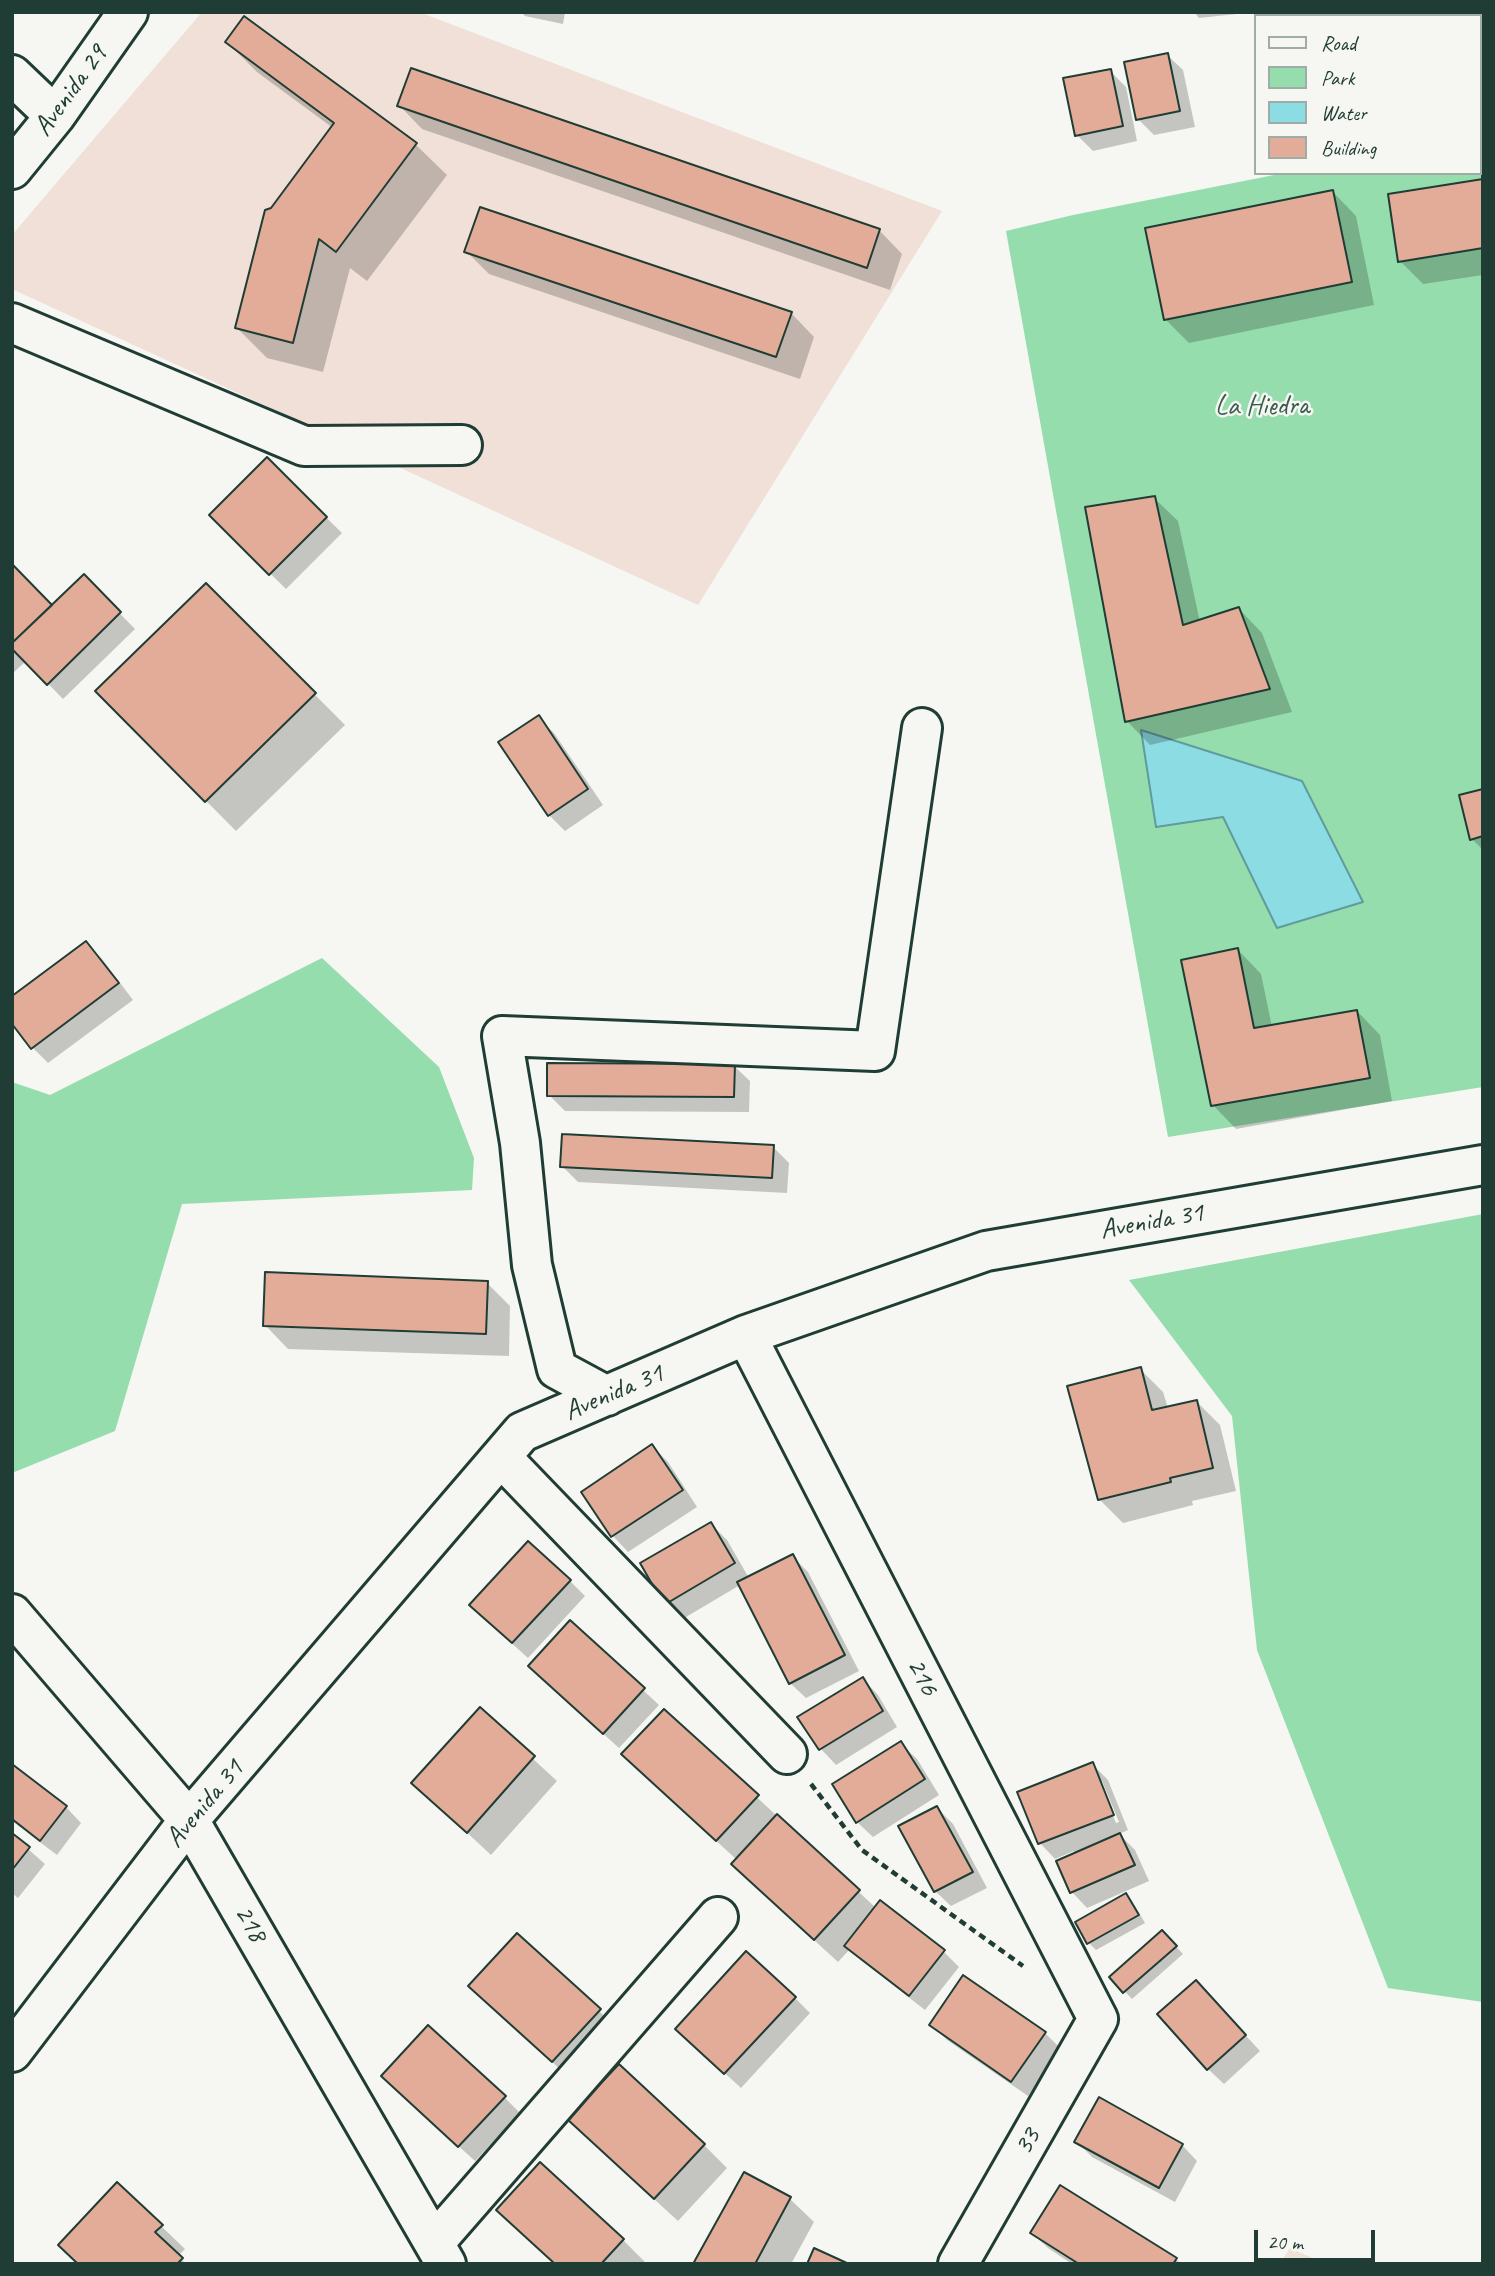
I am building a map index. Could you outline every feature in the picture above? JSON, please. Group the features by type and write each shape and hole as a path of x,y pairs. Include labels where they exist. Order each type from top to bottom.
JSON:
{"street":[{"name":"Avenida 29","path":"12,169 55,116 128,12"},
{"path":"12,75 55,116"},
{"path":"12,323 304,446 461,445"},
{"path":"607,1396 556,1369 532,1265 520,1143 502,1036 875,1051 922,728"},
{"name":"Avenida 31","path":"12,2052 189,1820 522,1432 746,1335 986,1251 1483,1165"},
{"name":"216","path":"746,1335 1098,2019"},
{"path":"501,1457 787,1754"},
{"name":"218","path":"12,1614 189,1820 440,2253"},
{"path":"440,2253 718,1917"},
{"name":"33","path":"958,2264 1098,2019"}],"path":[{"path":"787,1754 862,1850 1030,1971"}],"shaded area":[{"path":"202,12 419,12 942,211 698,605 12,289 12,235"},
{"path":"1290,2248 1326,2264 1280,2264"}],"green space":[{"name":"La Hiedra","path":"1481,134 1483,1087 1168,1137 1006,231 1274,175 1481,175"},
{"path":"322,958 439,1067 474,1158 472,1190 182,1204 115,1431 12,1473 12,1082 50,1095"},
{"path":"1483,1214 1483,2002 1388,1988 1257,1650 1232,1416 1129,1280"}],"water":[{"path":"1141,730 1302,781 1363,902 1277,928 1223,817 1156,827"}],"building":[{"path":"244,16 417,143 336,252 319,239 293,343 235,328 265,210 271,208 334,123 225,42"},
{"path":"1481,34 1483,34 1481,74"},
{"path":"1168,53 1180,111 1136,120 1124,62"},
{"path":"411,68 880,229 867,268 397,106"},
{"path":"1111,69 1123,126 1075,136 1063,78"},
{"path":"1483,179 1483,248 1398,262 1388,194"},
{"path":"1333,190 1352,282 1164,320 1145,228"},
{"path":"480,207 792,312 776,357 464,252"},
{"path":"267,457 327,517 269,575 209,515"},
{"path":"1155,496 1183,625 1239,607 1270,689 1125,722 1085,507"},
{"path":"12,564 52,605 12,643"},
{"path":"84,574 121,612 47,685 12,649 12,643"},
{"path":"206,583 316,693 205,802 95,691"},
{"path":"539,715 588,789 548,816 498,742"},
{"path":"1483,789 1483,836 1470,840 1459,795"},
{"path":"86,941 119,983 31,1049 12,1024 12,996"},
{"path":"1238,948 1254,1028 1357,1010 1370,1078 1211,1106 1181,960"},
{"path":"547,1063 735,1064 734,1097 547,1096"},
{"path":"562,1134 774,1145 772,1178 560,1167"},
{"path":"265,1272 488,1281 486,1334 263,1326"},
{"path":"1141,1367 1152,1410 1197,1400 1213,1468 1170,1478 1171,1482 1098,1500 1067,1386"},
{"path":"652,1444 683,1490 611,1537 581,1492"},
{"path":"711,1522 735,1563 664,1605 640,1563"},
{"path":"528,1541 571,1580 512,1643 469,1605"},
{"path":"793,1554 845,1655 789,1684 737,1582"},
{"path":"570,1620 645,1688 603,1734 528,1666"},
{"path":"863,1677 883,1711 819,1750 797,1717"},
{"path":"480,1707 535,1756 467,1833 411,1783"},
{"path":"664,1709 759,1795 716,1841 621,1754"},
{"path":"901,1741 925,1779 856,1823 832,1784"},
{"path":"1093,1762 1114,1815 1038,1844 1017,1792"},
{"path":"12,1764 67,1806 40,1841 12,1819"},
{"path":"937,1806 973,1872 934,1892 898,1826"},
{"path":"777,1814 860,1890 814,1940 731,1864"},
{"path":"12,1833 30,1847 12,1870"},
{"path":"1120,1833 1135,1865 1070,1893 1056,1861"},
{"path":"1126,1893 1139,1915 1087,1944 1075,1922"},
{"path":"880,1900 945,1950 909,1996 844,1946"},
{"path":"1162,1930 1177,1946 1123,1993 1109,1977"},
{"path":"517,1933 601,2009 552,2062 468,1986"},
{"path":"746,1951 796,1997 724,2074 675,2029"},
{"path":"963,1975 1046,2032 1011,2082 929,2025"},
{"path":"1196,1980 1246,2035 1207,2070 1157,2014"},
{"path":"428,2025 506,2096 458,2147 381,2076"},
{"path":"619,2064 705,2144 654,2199 567,2119"},
{"path":"1099,2097 1183,2144 1159,2188 1074,2142"},
{"path":"540,2162 624,2239 601,2264 555,2264 496,2210"},
{"path":"744,2172 791,2197 755,2264 693,2264"},
{"path":"117,2182 163,2225 155,2232 183,2258 177,2264 78,2264 58,2245"},
{"path":"1060,2185 1177,2258 1173,2264 1079,2264 1030,2233"},
{"path":"814,2248 849,2264 807,2264"}]}
